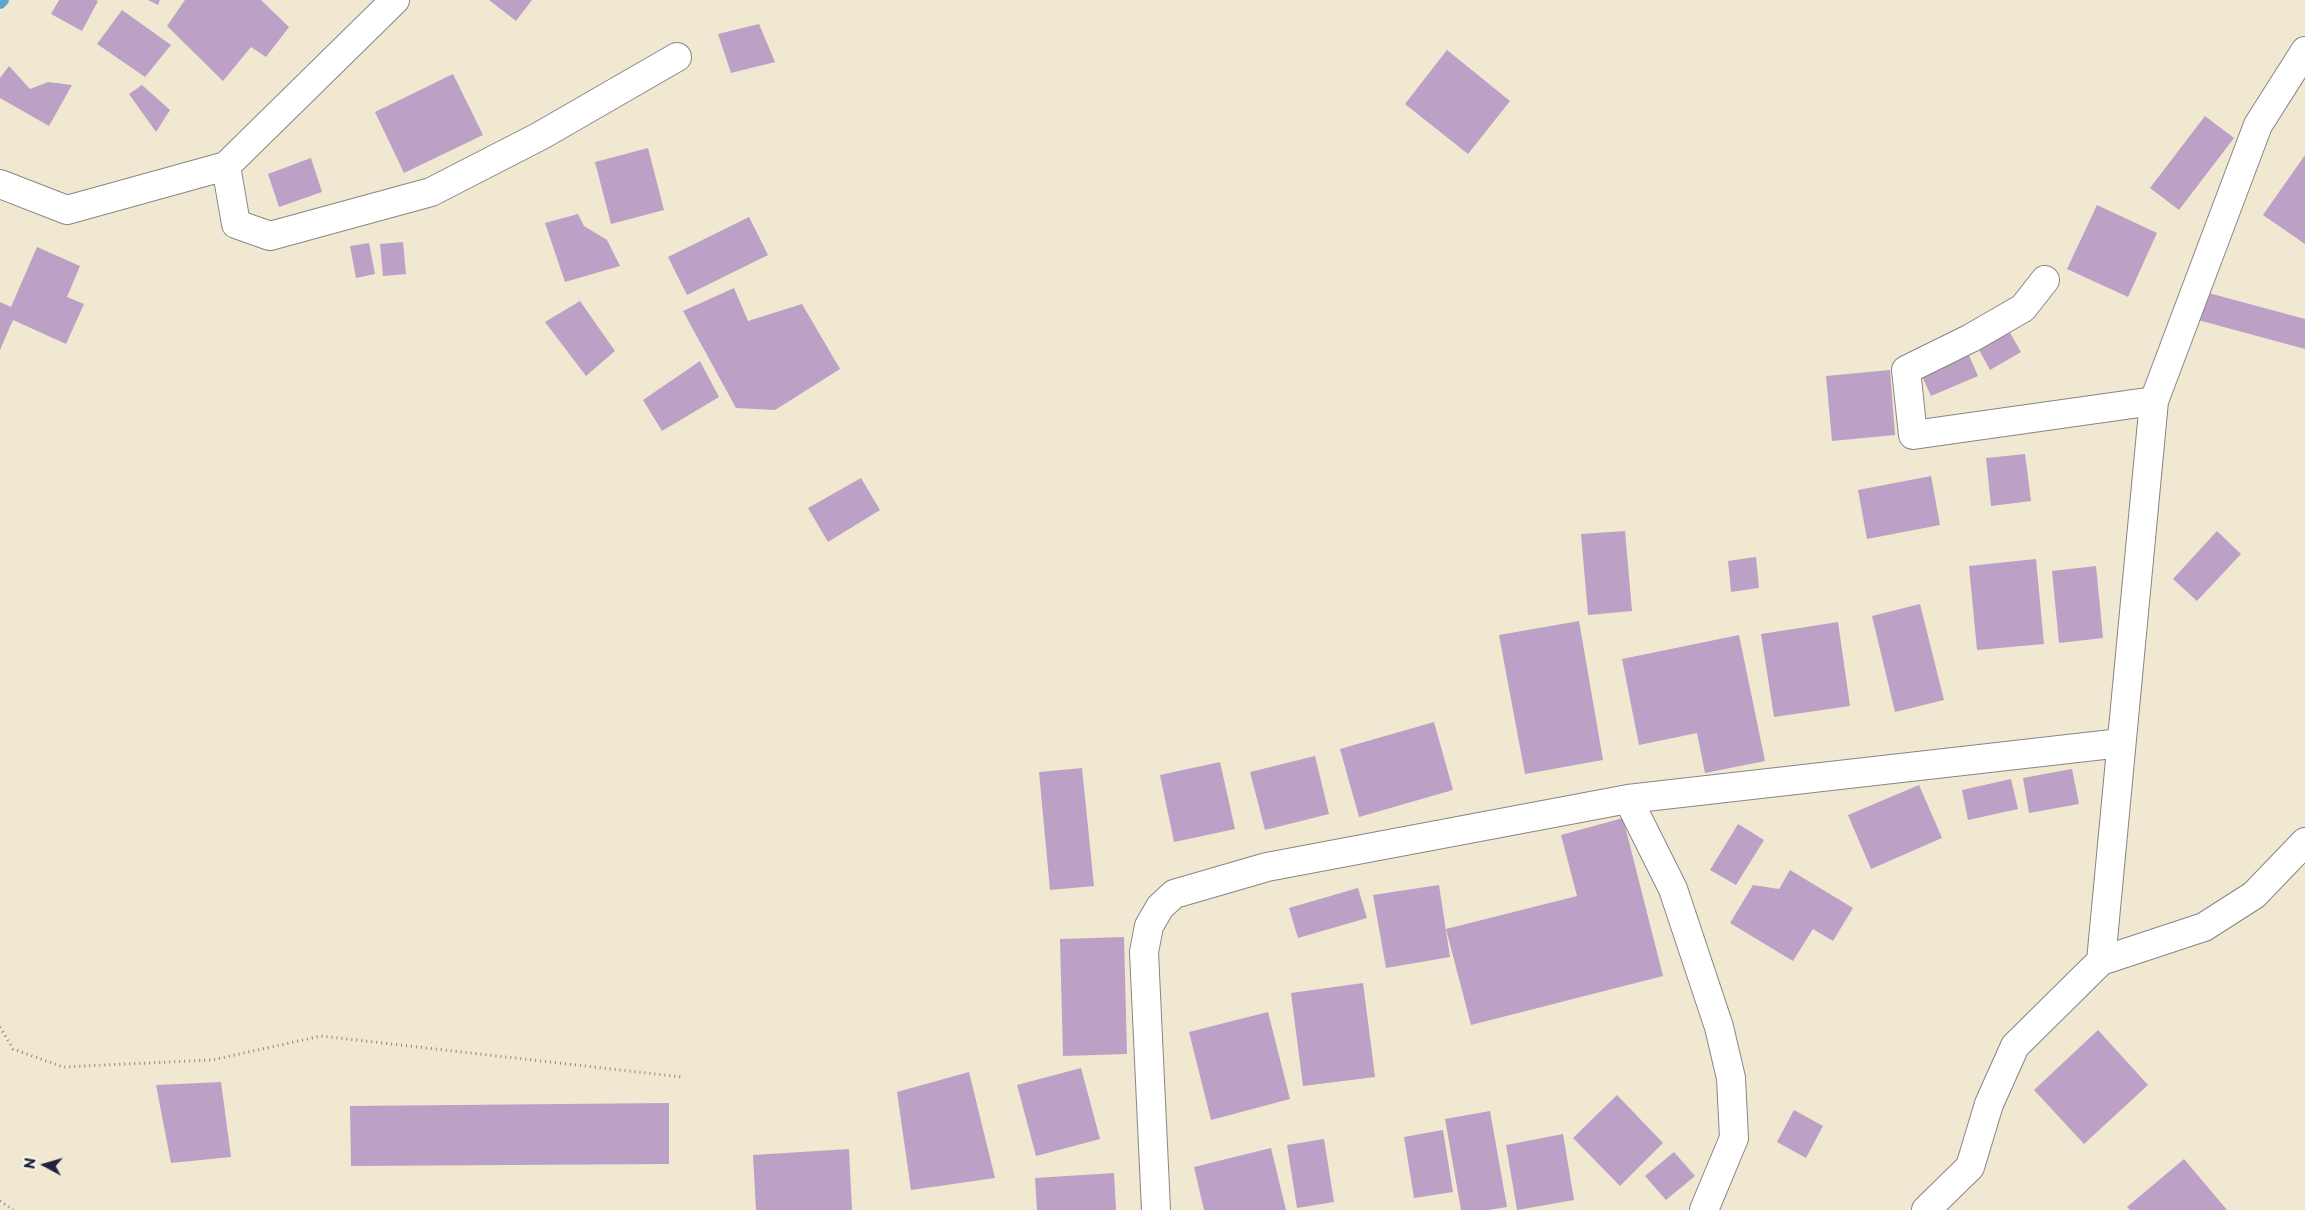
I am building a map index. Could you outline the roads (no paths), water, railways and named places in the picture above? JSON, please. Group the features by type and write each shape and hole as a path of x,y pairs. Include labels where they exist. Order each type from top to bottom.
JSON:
{"street":[{"path":"0,184 67,210 226,166 395,0"},
{"path":"2101,961 2154,401 2258,125 2305,51"},
{"path":"226,166 236,224 270,236 431,192 540,136 677,57"},
{"path":"2045,280 2023,308 1970,338 1906,370 1913,435 2154,401"},
{"path":"1156,1210 1144,952 1149,926 1160,907 1174,894 1267,868 1628,799 2121,743"},
{"path":"1628,799 1673,890 1720,1027 1731,1078 1734,1138 1704,1210"},
{"path":"1926,1210 1970,1167 1989,1104 2016,1046 2101,961 2204,927 2254,895 2305,842"}],"waterway":[{"path":"0,3 3,0"}]}
